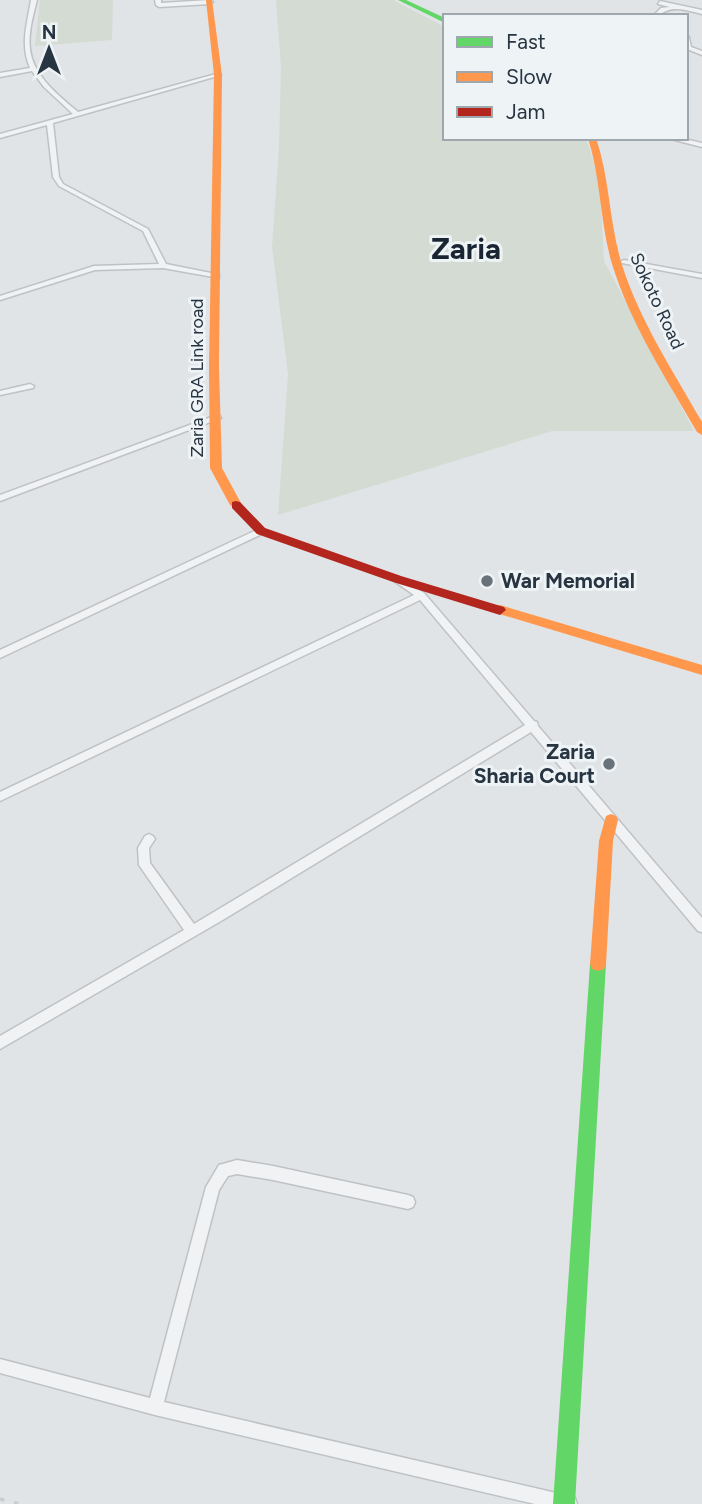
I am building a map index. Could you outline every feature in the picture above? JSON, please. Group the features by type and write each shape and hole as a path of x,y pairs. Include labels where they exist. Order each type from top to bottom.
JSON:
{"street":[{"path":"34,0 27,49 35,69 50,91 76,114"},
{"path":"158,0 159,5 209,1"},
{"path":"401,0 443,19"},
{"path":"407,0 443,19"},
{"name":"Zaria GRA Link road","path":"209,1 218,75 216,468 234,503 261,531 397,579 702,670"},
{"path":"657,14 663,9 679,7 702,12"},
{"path":"688,42 690,48 702,53"},
{"path":"0,75 35,69"},
{"path":"0,136 218,75"},
{"path":"50,121 49,136 56,177 61,184 146,230 163,266"},
{"name":"Sokoto Road","path":"593,140 600,157 610,234 621,277 702,432"},
{"name":"Sokoto Road","path":"600,140 607,157 624,262 658,336 702,415"},
{"path":"680,140 702,145"},
{"path":"624,262 702,276"},
{"path":"0,298 94,268 163,266 216,276"},
{"path":"0,393 30,386"},
{"path":"0,498 216,418"},
{"path":"0,654 261,531"},
{"path":"397,579 421,595 702,927"},
{"path":"0,797 421,595"},
{"path":"0,1043 192,931 533,725"},
{"path":"0,1366 155,1407 566,1504 606,841 611,820"},
{"path":"149,839 144,844 145,865 192,931"},
{"path":"155,1407 213,1187 225,1170 237,1167 261,1171 408,1202"}],"shaded area":[{"path":"40,0 113,0 112,40 35,46"},
{"path":"276,0 393,0 443,26 443,140 585,140 600,187 604,261 694,431 552,431 278,515 288,374 272,247 281,67"}],"railway":[{"path":"0,1499 20,1504"}],"traffic: fast":[{"path":"401,0 443,20"},
{"path":"564,1504 598,964"}],"traffic: slow":[{"path":"209,0 218,75 214,367 216,468 236,505"},
{"path":"593,140 601,169 613,248 625,286 655,350 702,432"},
{"path":"500,610 702,670"},
{"path":"598,964 606,841 611,820"}],"traffic: jam":[{"path":"236,505 261,531 397,579 500,610"}],"place":[{"name":"War Memorial","path":"487,581"},
{"name":"Zaria Sharia Court","path":"609,764"}],"district":[{"name":"Zaria","path":"466,249"}]}
